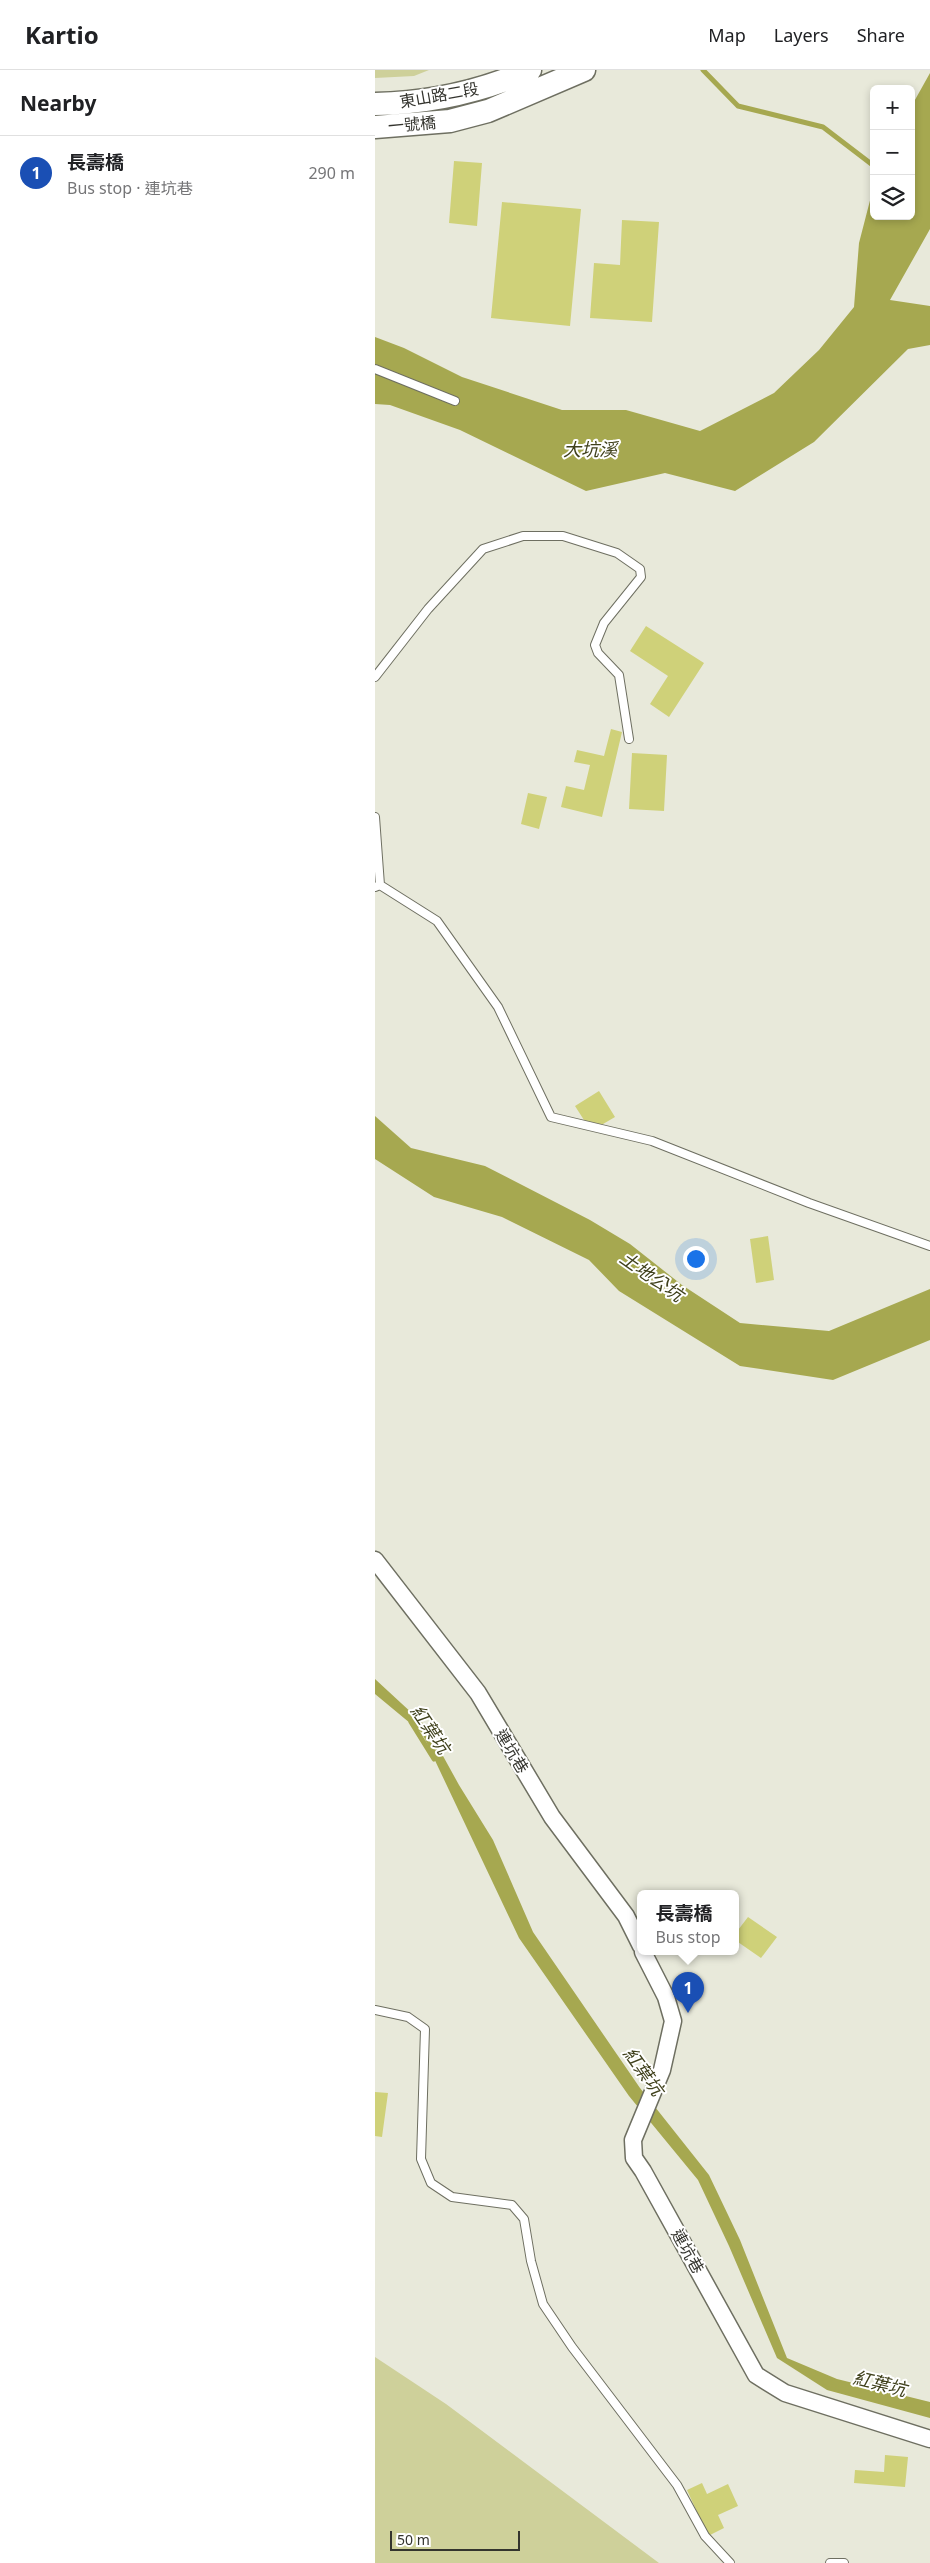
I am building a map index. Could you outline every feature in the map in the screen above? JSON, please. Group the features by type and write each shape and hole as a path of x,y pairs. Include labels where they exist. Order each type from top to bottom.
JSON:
{"main road":[{"name":"東山路二段","path":"375,104 438,99 465,93 530,70"},
{"name":"東山路二段","path":"449,121 488,111 584,70"},
{"name":"一號橋","path":"375,127 449,121"}],"street":[{"name":"連坑巷","path":"375,1560 478,1693 552,1818 626,1916 637,1938"},
{"name":"連坑巷","path":"645,1955 666,1997 673,2021 662,2070 633,2140 634,2158 643,2170 757,2375 785,2393 930,2439"}],"lane":[{"path":"375,369 455,401"},
{"path":"375,677 428,609 483,549 523,536 563,536 617,553 640,569 641,577 604,623 595,645 598,653 619,675 629,739"},
{"path":"375,817 378,886 437,921 498,1007 551,1118 652,1141 809,1203 930,1246"},
{"path":"375,2010 408,2017 425,2029 421,2159 431,2183 452,2197 512,2205 525,2219 531,2261 543,2304 572,2347 677,2485 705,2536 730,2563"},
{"path":"830,2563 844,2563"}],"green space":[{"path":"375,70 429,70 414,76 375,78"},
{"path":"375,2357 446,2404 659,2563 375,2563"}],"water":[{"name":"大坑溪","path":"930,73 930,229 890,300 930,306 930,345 908,349 814,442 735,491 665,473 586,491 460,430 390,405 375,404 375,337 404,348 462,377 562,410 626,410 700,431 774,393 819,350 854,307 859,243 870,200 870,220 915,220 915,100"},
{"name":"土地公坑","path":"375,1116 411,1148 485,1166 590,1220 630,1244 682,1285 740,1323 829,1331 930,1289 930,1340 833,1380 740,1366 619,1291 589,1260 502,1217 434,1197 375,1159"},
{"path":"375,1679 427,1727 459,1785 493,1840 533,1932 640,2088 709,2175 740,2240 787,2358 837,2379 930,2402 930,2418 827,2390 777,2358 729,2246 698,2180 629,2096 519,1938 422,1733 375,1694"}],"building":[{"path":"454,161 482,163 477,226 449,223"},
{"path":"502,202 581,209 570,326 491,318"},
{"path":"622,220 659,222 652,322 590,318 594,263 620,265"},
{"path":"646,626 704,663 669,717 650,704 668,676 630,651"},
{"path":"611,729 622,732 602,817 561,807 566,786 584,790 590,765 574,762 577,750 604,756"},
{"path":"632,753 667,755 664,811 629,809"},
{"path":"528,793 547,797 539,829 521,824"},
{"path":"599,1091 615,1117 591,1131 575,1106"},
{"path":"768,1236 774,1280 756,1283 750,1239"},
{"path":"748,1917 777,1937 761,1958 739,1943 739,1929"},
{"path":"375,2092 388,2093 382,2137 375,2136"},
{"path":"885,2455 908,2457 905,2487 854,2483 855,2470 884,2472"},
{"path":"702,2483 707,2494 728,2484 738,2506 718,2515 724,2528 708,2536 687,2490"}],"waterway":[{"path":"703,70 738,106 823,127 870,163"},
{"name":"紅葉坑","path":"411,1722 434,1759"}],"place":[{"name":"長壽橋","path":"688,2013"}]}
